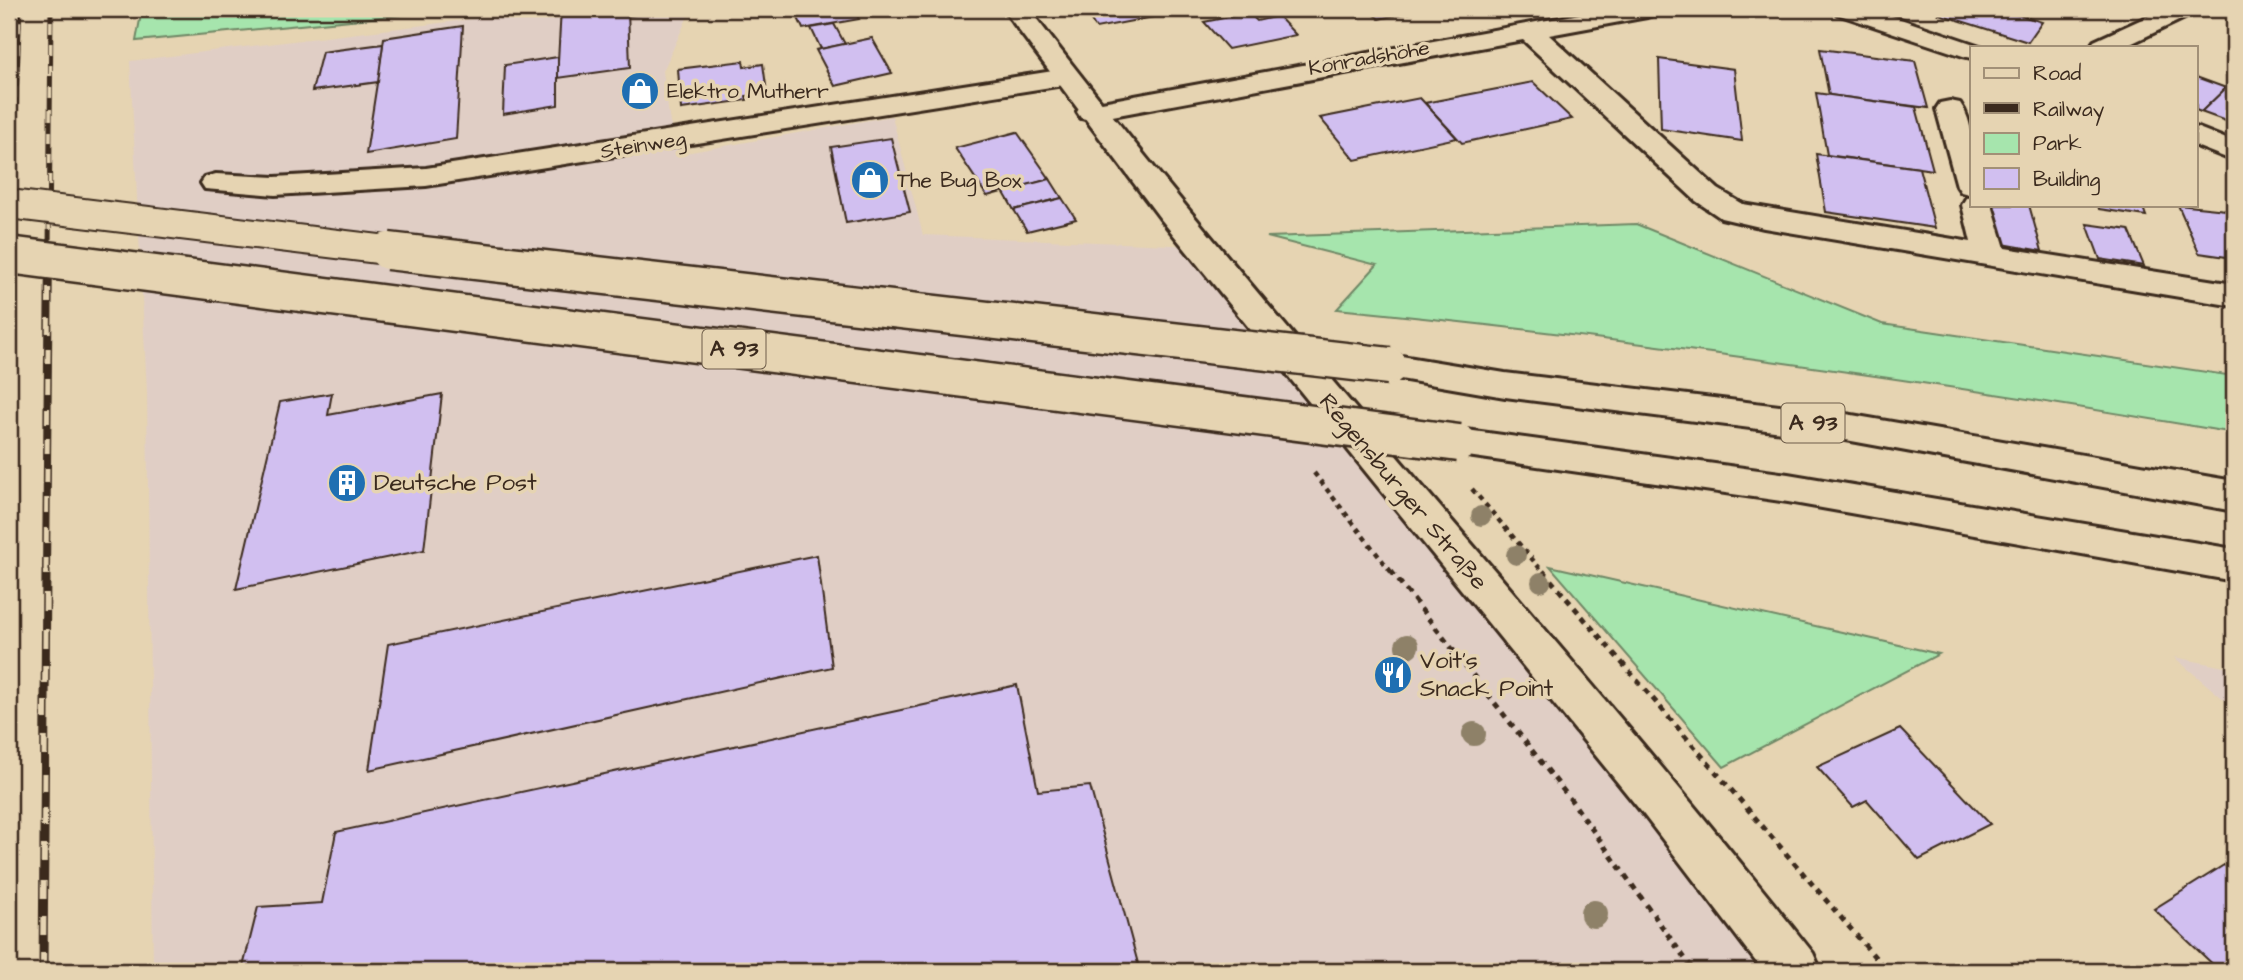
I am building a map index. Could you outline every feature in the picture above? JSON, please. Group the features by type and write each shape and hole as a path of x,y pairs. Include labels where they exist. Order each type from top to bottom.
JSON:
{"main road":[{"name":"Regensburger Straße","path":"1016,9 1197,246 1660,800 1796,971"},
{"name":"Konradshöhe","path":"1079,94 1528,30 1647,9"},
{"path":"1846,9 1970,49"},
{"path":"2105,46 2184,9"},
{"path":"1528,30 1707,195 1732,211 1764,219 2234,295"},
{"name":"Steinweg","path":"216,183 275,186 426,177 1079,94"},
{"path":"1950,109 1970,179"},
{"path":"2198,137 2234,152"},
{"name":"A 93","path":"9,204 293,240 1389,366 1505,385 1846,428 2234,496"},
{"path":"1977,206 1991,256"},
{"name":"A 93","path":"9,255 1788,488 2234,565"}],"path":[{"path":"1313,471 1572,800 1694,971"},
{"path":"1707,760 1887,971"}],"shaded area":[{"path":"554,9 686,9 688,16 663,71 670,123 680,154 892,116 923,235 1197,246 1660,800 1795,971 153,971 147,392 130,61"},
{"path":"2174,657 2234,669 2234,708"}],"green space":[{"path":"142,9 422,9 422,13 136,41"},
{"path":"1636,224 1882,324 2234,376 2234,433 1786,363 1337,309 1377,265 1267,237"},
{"path":"1550,566 1939,654 1724,767"}],"building":[{"path":"561,9 628,9 630,68 557,78"},
{"path":"628,9 681,9 629,16"},
{"path":"853,9 859,19 803,29 795,11"},
{"path":"1116,9 1146,9 1153,17 1096,28 1087,14"},
{"path":"1367,9 1424,9 1379,19"},
{"path":"1944,9 1999,9 2042,22 2028,42 1939,14"},
{"path":"1249,13 1257,21 1278,16 1296,35 1228,49 1204,22"},
{"path":"834,24 845,44 821,49 811,28"},
{"path":"463,26 456,139 366,154 384,38"},
{"path":"872,38 892,73 835,86 816,50"},
{"path":"383,44 378,82 312,91 322,52"},
{"path":"1820,49 1915,61 1928,108 1829,95"},
{"path":"558,57 558,105 503,114 505,65"},
{"path":"1659,59 1734,69 1742,141 1661,129"},
{"path":"743,61 744,67 763,64 767,93 746,96 747,100 681,109 678,69"},
{"path":"2198,78 2226,88 2201,112 2198,111"},
{"path":"1533,82 1572,119 1462,143 1425,103"},
{"path":"2226,88 2234,91 2234,124 2201,112"},
{"path":"1816,93 1916,107 1933,170 1827,155"},
{"path":"1420,98 1457,138 1355,160 1320,118"},
{"path":"1017,132 1050,179 987,196 955,148"},
{"name":"The Bug Box","path":"891,138 910,212 846,223 831,147"},
{"path":"1816,154 1919,168 1935,228 1826,212"},
{"path":"1050,179 1062,198 1014,210 1003,191"},
{"path":"1062,198 1076,219 1027,231 1014,210"},
{"path":"1987,206 2029,206 2042,251 1997,243"},
{"path":"2098,206 2142,206 2146,216 2099,209"},
{"path":"2178,206 2226,210 2234,226 2234,258 2199,253"},
{"path":"2087,224 2129,230 2144,266 2100,259"},
{"name":"Deutsche Post","path":"332,393 328,415 442,394 424,550 236,589 280,402"},
{"path":"817,555 832,667 369,770 388,644"},
{"path":"1017,685 1038,791 1090,786 1140,971 242,971 258,907 322,903 336,832"},
{"path":"1900,729 1990,824 1919,860 1867,800 1853,807 1817,767"},
{"path":"2224,865 2234,874 2234,971 2220,971 2154,909"}],"railway":[{"path":"9,252 20,9"},
{"path":"49,252 51,9"},
{"path":"46,573 49,251"},
{"path":"9,252 9,259"},
{"path":"43,971 46,571"}],"place":[{"name":"Elektro Mutherr","path":"640,91"},
{"name":"The Bug Box","path":"870,180"},
{"name":"Deutsche Post","path":"347,483"},
{"name":"Voit's Snack Point","path":"1393,675"}]}
